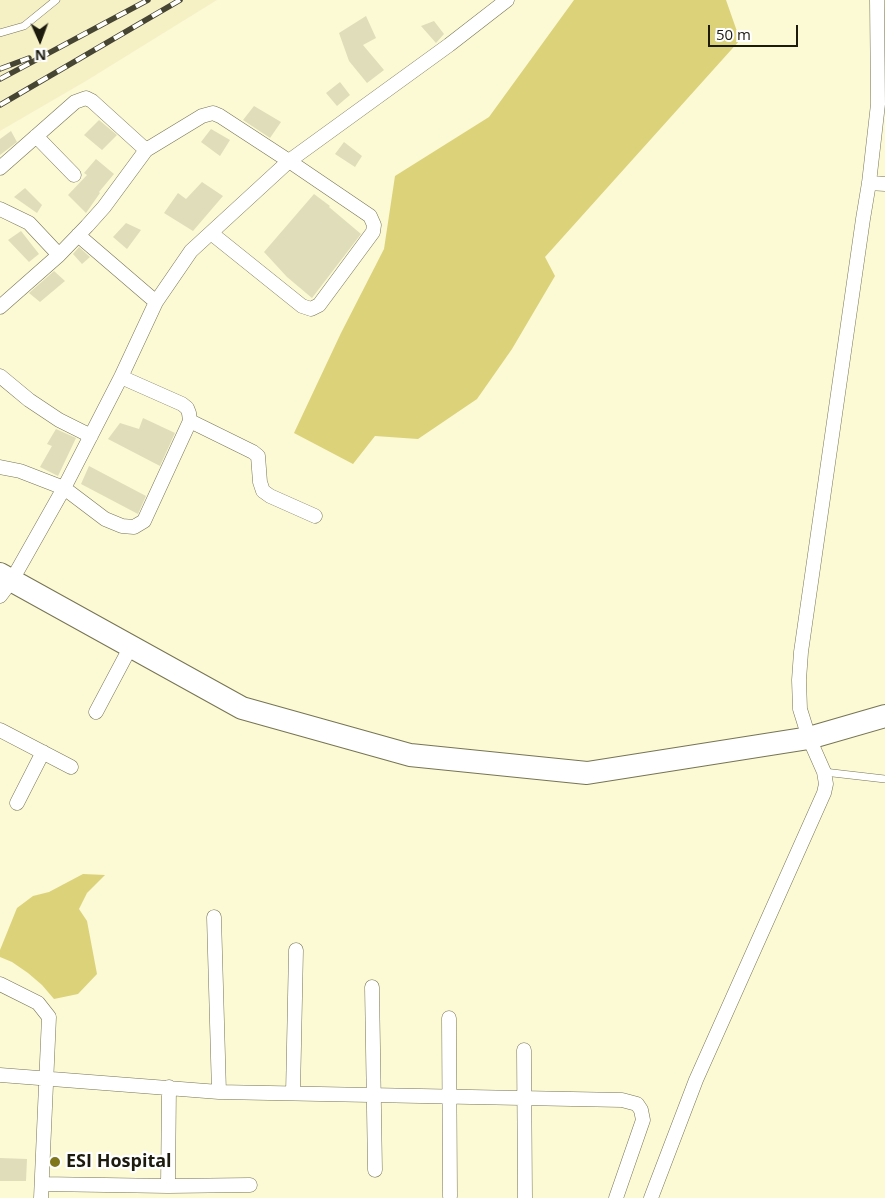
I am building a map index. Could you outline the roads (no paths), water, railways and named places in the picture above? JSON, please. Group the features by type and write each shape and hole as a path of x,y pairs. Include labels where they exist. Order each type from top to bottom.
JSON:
{"main road":[{"path":"4,583 131,646 242,708 410,754 587,773 809,738 885,716"}],"street":[{"path":"4,583 64,488 122,377 156,302 191,251 289,161 449,45 507,0"},
{"path":"652,1198 696,1080 824,793 826,784 824,772 809,738 800,709 799,680 801,652 863,219 870,183 878,104 877,0"},
{"path":"0,168 75,102 86,98 92,101 146,150"},
{"path":"0,307 78,235 104,207 146,150 202,116 213,113 289,161 370,216 374,225 372,232 320,305 311,308 302,306 210,233"},
{"path":"36,136 74,175"},
{"path":"870,183 885,184"},
{"path":"0,210 29,223 58,255"},
{"path":"78,235 156,302"},
{"path":"0,376 29,400 59,420 91,436"},
{"path":"0,467 20,471 64,488 104,519 122,526 134,527 144,521 190,421 187,408 182,404 122,377"},
{"path":"190,421 253,452 258,456 260,462 260,482 263,491 315,516"},
{"path":"96,712 131,646"},
{"path":"0,730 71,767"},
{"path":"17,803 43,752"},
{"path":"214,917 219,1092"},
{"path":"293,1093 296,950"},
{"path":"0,984 38,1003 49,1017 45,1078 42,1191 250,1185"},
{"path":"372,986 375,1170"},
{"path":"449,1018 450,1196"},
{"path":"524,1050 525,1198"},
{"path":"0,1075 219,1092 622,1100 637,1104 642,1110 643,1120 616,1198"},
{"path":"168,1186 169,1087"}],"lane":[{"path":"0,33 24,26 56,0"},
{"path":"824,772 885,779"}],"railway":[{"path":"0,79 148,0"},
{"path":"0,105 180,0"},
{"path":"0,69 29,58"}],"place":[{"name":"ESI Hospital","path":"55,1162"}]}
